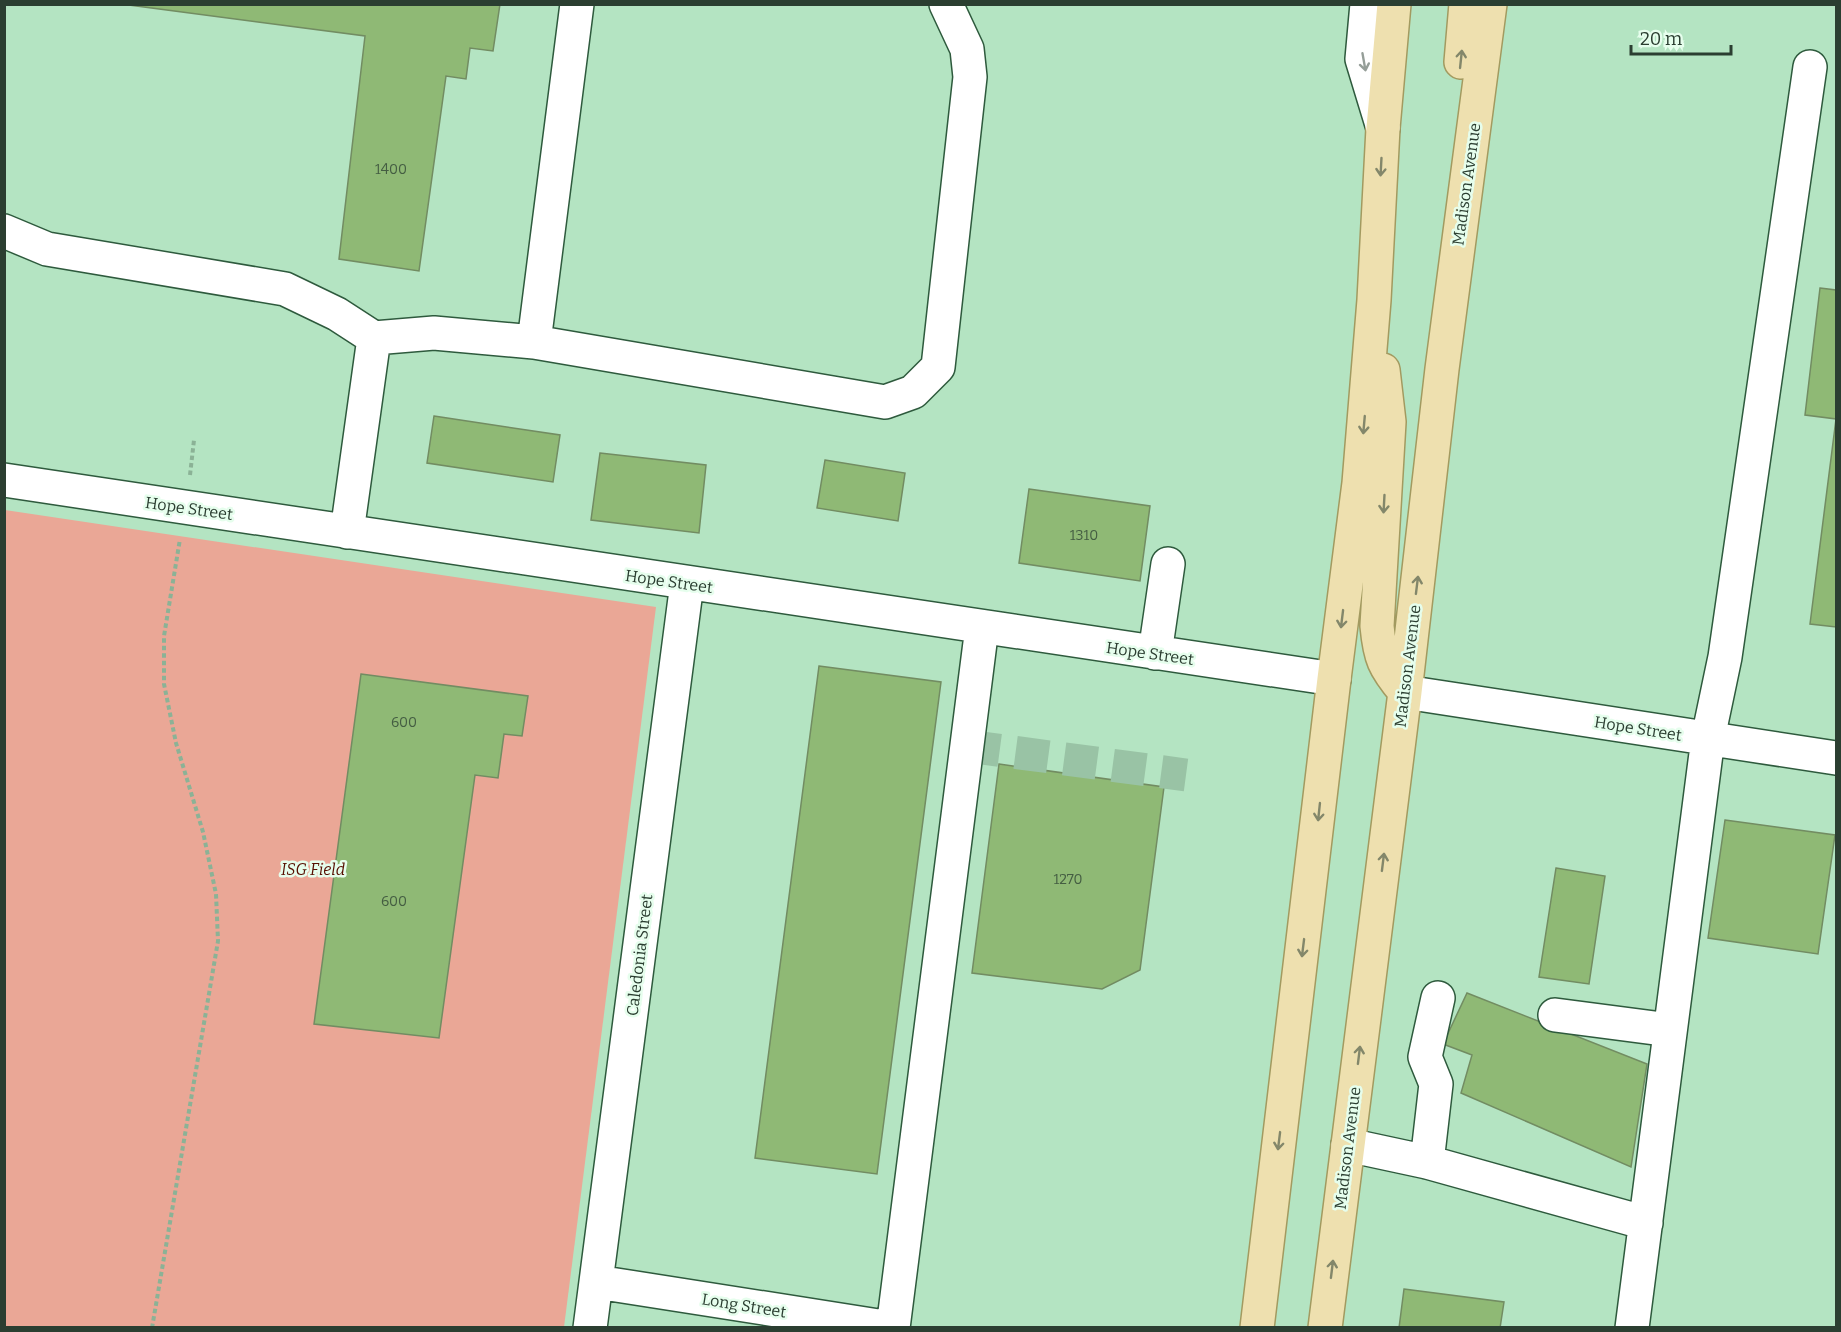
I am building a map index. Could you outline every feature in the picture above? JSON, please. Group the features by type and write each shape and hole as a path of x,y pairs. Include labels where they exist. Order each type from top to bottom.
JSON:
{"main road":[{"path":"1257,1328 1359,483 1374,300 1383,128 1394,4"},
{"path":"1442,369 1453,136 1466,4"},
{"name":"Madison Avenue","path":"1325,1328 1405,692 1442,369 1490,4"},
{"path":"1374,300 1389,422 1377,626 1379,650 1389,673 1405,692"}],"street":[{"path":"534,342 577,4"},
{"path":"4,231 46,249 285,288 337,314 374,338 434,333 534,342 885,402 913,392 938,367 970,77 967,49 946,4"},
{"path":"1367,4 1362,59 1383,128"},
{"path":"1632,1328 1708,738 1725,657 1810,67"},
{"path":"347,532 374,338"},
{"name":"Hope Street","path":"4,480 1334,679"},
{"path":"1155,653 1168,564"},
{"name":"Caledonia Street","path":"590,1328 687,583"},
{"path":"892,1328 982,627"},
{"name":"Hope Street","path":"1405,692 1836,758"},
{"path":"1427,1162 1436,1084 1425,1057 1438,998"},
{"path":"1555,1015 1670,1030"},
{"path":"1348,1145 1427,1162 1646,1223"},
{"name":"Long Street","path":"597,1282 892,1328"}],"path":[{"path":"152,1328 218,941 216,894 203,832 176,742 164,684 164,636 187,508 194,440"}],"green space":[{"name":"ISG Field","path":"5,510 656,607 564,1327 5,1327"}],"building":[{"path":"121,4 500,4 493,51 470,48 466,79 446,76 419,271 339,259 365,36"},
{"path":"1820,288 1836,290 1836,419 1805,415"},
{"path":"434,416 560,435 553,482 427,463"},
{"path":"1836,419 1836,627 1810,624"},
{"path":"600,453 706,465 699,533 591,520"},
{"path":"825,460 905,473 898,521 817,508"},
{"path":"1029,489 1150,506 1140,581 1019,563"},
{"path":"819,666 941,682 877,1174 755,1158"},
{"path":"361,674 528,696 522,736 504,734 498,778 475,775 439,1038 314,1024"},
{"path":"999,764 1164,787 1140,970 1102,989 972,973"},
{"path":"1725,820 1835,835 1818,954 1708,938"},
{"path":"1556,868 1605,876 1589,984 1539,977"},
{"path":"1467,993 1647,1064 1631,1167 1461,1093 1472,1055 1443,1044"},
{"path":"1404,1289 1504,1302 1500,1328 1399,1328"}],"tunnel":[{"path":"967,746 1186,775"}]}
